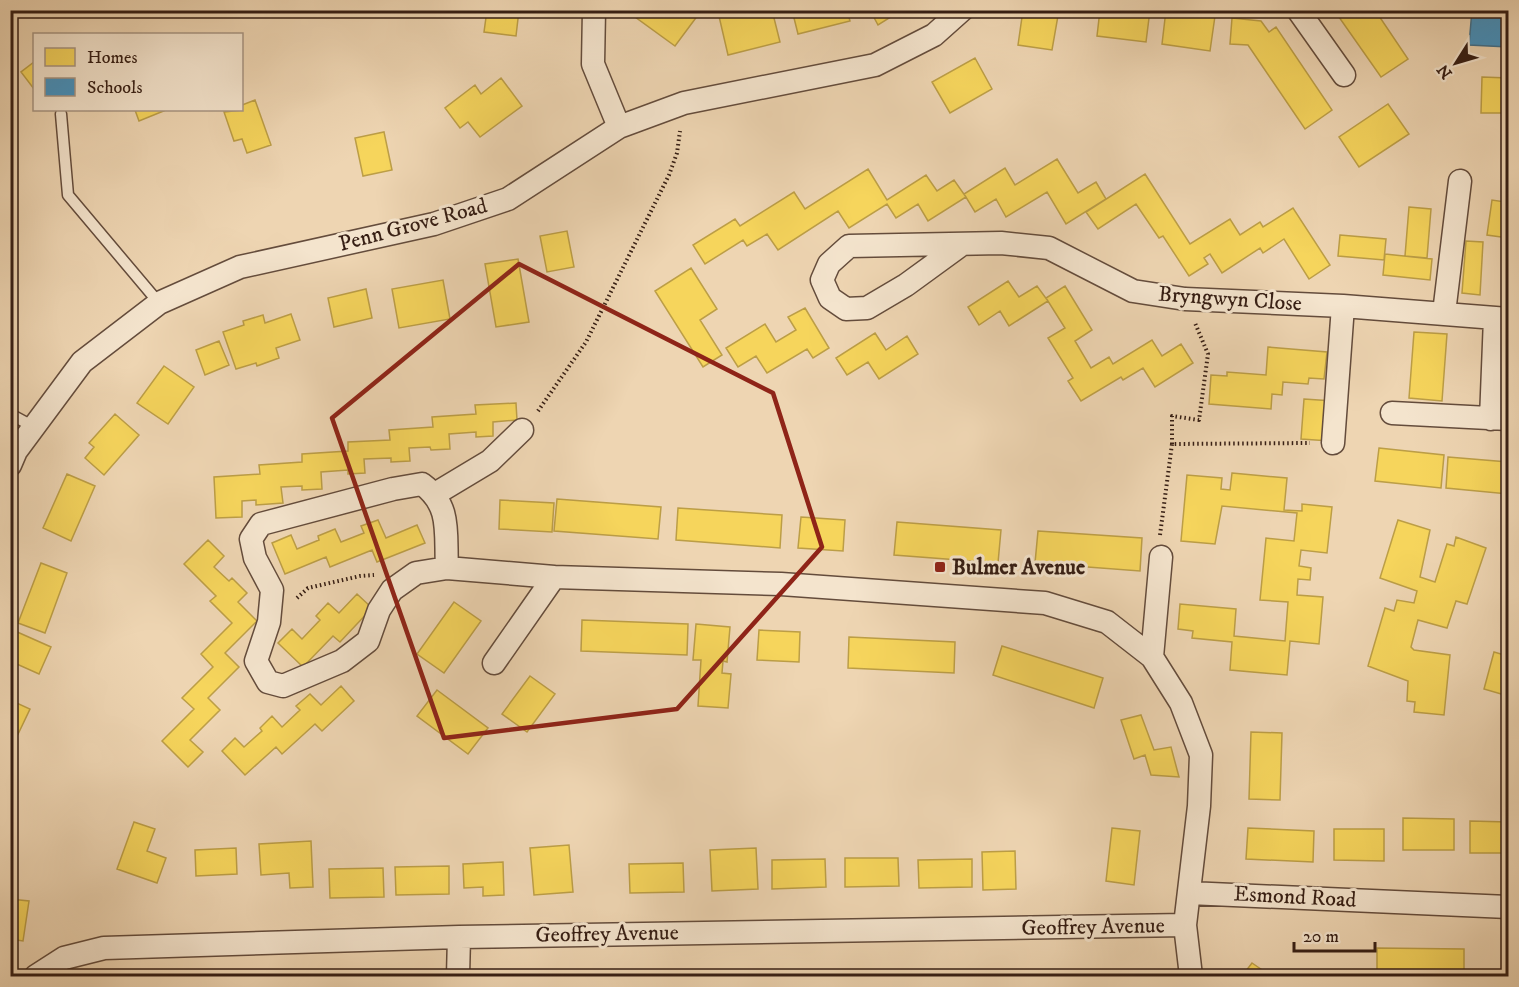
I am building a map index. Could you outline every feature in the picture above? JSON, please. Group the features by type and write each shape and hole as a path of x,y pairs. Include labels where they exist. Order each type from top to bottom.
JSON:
{"street":[{"path":"594,10 593,64 619,127"},
{"name":"Penn Grove Road","path":"10,465 16,451 82,362 159,303 240,267 434,224 508,199 619,127 684,103 875,65 934,35 962,10"},
{"path":"1298,10 1344,75"},
{"path":"1444,313 1460,181"},
{"name":"Bryngwyn Close","path":"961,245 906,285 867,308 846,309 830,298 822,280 829,264 849,246 1001,243 1049,248 1133,291 1185,299 1343,306 1502,319"},
{"path":"1334,443 1343,306"},
{"path":"1392,413 1500,419 1502,319"},
{"path":"522,430 489,461 429,489 393,489 261,524 251,538 255,558 272,590 269,622 256,661 268,682 283,686 342,661 368,641 379,610 392,590 416,573 447,568 554,577 781,584 1045,603 1107,622 1152,657 1181,703 1201,755 1199,806 1185,926 1191,976"},
{"path":"429,489 444,512 447,568"},
{"path":"1152,657 1161,557"},
{"path":"494,663 554,577"},
{"name":"Esmond Road","path":"1188,892 1509,907"},
{"name":"Geoffrey Avenue","path":"48,972 64,958 104,948 459,937 1185,926"},
{"path":"458,976 459,937"}],"lane":[{"path":"61,114 68,195 159,303"},
{"path":"10,414 34,427"}],"path":[{"path":"522,430 547,400 586,342 669,175 677,153 684,103"},
{"path":"1161,557 1159,529 1172,444 1172,416 1199,420 1208,354 1185,299"},
{"path":"1172,444 1334,443"},
{"path":"269,622 308,588 360,576 416,573"}],"highlighted area":[{"path":"519,264 773,393 822,547 677,709 444,738 332,418"}],"building: Homes":[{"path":"487,10 519,10 516,36 484,32"},
{"path":"634,10 701,11 675,46 631,14"},
{"path":"723,10 772,10 780,42 728,55 718,12"},
{"path":"792,10 847,10 850,21 798,34"},
{"path":"870,10 902,10 878,25"},
{"path":"1023,10 1059,10 1052,50 1018,45"},
{"path":"1100,10 1150,10 1146,42 1097,36"},
{"path":"1166,10 1215,16 1210,51 1162,44"},
{"path":"1334,10 1375,10 1408,59 1381,77"},
{"path":"1232,18 1261,21 1269,32 1276,27 1332,110 1305,129 1248,45 1230,44"},
{"path":"975,58 992,89 950,113 932,82"},
{"path":"33,63 33,88 21,72"},
{"path":"1482,77 1508,78 1508,113 1481,113"},
{"path":"501,78 522,106 480,137 468,122 460,128 445,108 475,85 481,94"},
{"path":"255,100 271,145 247,153 242,139 234,141 224,112 243,111 243,105"},
{"path":"1388,104 1409,134 1359,167 1339,137"},
{"path":"135,111 164,111 139,121"},
{"path":"384,132 392,170 363,176 355,138"},
{"path":"1057,159 1078,193 1096,182 1106,199 1066,224 1047,192 1006,217 996,199 975,212 964,194 1005,168 1015,185"},
{"path":"868,169 887,200 926,175 937,191 954,180 966,197 928,221 918,204 896,218 887,204 849,228 838,211 778,250 767,234 747,246 743,240 705,264 693,245 735,219 740,226 794,192 805,209"},
{"path":"1145,174 1190,244 1230,219 1240,235 1260,222 1263,227 1293,208 1330,265 1309,279 1284,239 1263,253 1260,248 1222,273 1210,254 1204,258 1208,264 1189,276 1163,236 1159,238 1136,204 1098,229 1086,212"},
{"path":"1506,194 1508,194 1508,238 1487,235 1492,200 1505,202"},
{"path":"1409,207 1431,209 1427,258 1405,256"},
{"path":"567,231 574,267 547,272 540,236"},
{"path":"1340,235 1386,239 1384,260 1338,256"},
{"path":"1466,241 1483,242 1480,295 1462,293"},
{"path":"1385,254 1432,259 1430,280 1383,275"},
{"path":"518,259 529,322 496,327 485,264"},
{"path":"691,268 717,309 700,320 722,355 703,367 655,291"},
{"path":"443,280 450,319 399,328 392,289"},
{"path":"1008,281 1019,297 1037,286 1048,301 1009,326 1000,311 979,325 968,307"},
{"path":"1065,286 1092,330 1075,341 1091,368 1109,357 1113,364 1152,340 1162,356 1181,344 1193,363 1155,387 1143,368 1123,380 1121,377 1081,401 1068,381 1073,378 1048,338 1065,328 1046,298"},
{"path":"366,289 372,318 334,327 328,298"},
{"path":"805,308 829,348 813,358 807,349 767,373 756,356 738,367 726,348 765,324 776,342 796,330 788,317"},
{"path":"291,314 300,340 276,348 279,358 257,366 256,363 236,369 223,332 244,325 243,321 263,315 265,323"},
{"path":"1414,332 1447,334 1442,401 1409,398"},
{"path":"875,333 886,350 907,336 918,354 879,379 868,362 847,375 836,358"},
{"path":"219,341 229,365 205,375 196,350"},
{"path":"1268,347 1327,352 1324,379 1309,378 1308,384 1283,382 1282,395 1272,394 1271,409 1209,404 1211,375 1227,376 1227,372 1266,375"},
{"path":"164,366 194,387 168,424 137,403"},
{"path":"1304,399 1333,401 1330,441 1301,439"},
{"path":"516,403 517,420 493,422 493,436 476,437 476,432 449,434 450,449 409,448 410,461 391,462 391,458 364,459 365,473 348,474 348,470 321,472 322,489 302,490 302,486 281,487 283,503 256,505 256,500 242,501 242,517 216,518 214,477 260,474 259,465 302,462 302,454 348,451 348,442 390,440 389,430 433,427 432,417 476,414 475,405"},
{"path":"115,414 139,435 104,475 85,458 94,447 89,443"},
{"path":"1379,448 1444,455 1441,488 1375,481"},
{"path":"1448,457 1508,462 1508,494 1446,488"},
{"path":"1232,473 1287,478 1284,510 1302,511 1302,504 1332,507 1327,553 1301,550 1299,566 1311,568 1310,580 1298,579 1297,595 1323,597 1319,644 1290,641 1287,675 1230,670 1232,642 1192,638 1193,631 1178,629 1180,604 1236,609 1234,636 1285,641 1288,602 1260,600 1266,538 1294,541 1297,513 1222,506 1215,544 1181,541 1187,475 1222,478 1221,489 1230,490"},
{"path":"67,474 95,486 71,541 43,528"},
{"path":"557,499 661,507 658,539 554,531"},
{"path":"500,500 554,503 552,532 499,529"},
{"path":"678,508 782,515 780,548 676,540"},
{"path":"801,517 845,520 843,551 798,548"},
{"path":"378,520 386,538 417,525 425,543 377,562 372,550 330,567 326,557 285,574 272,543 291,535 297,549 319,540 318,536 335,529 341,542 364,533 361,526"},
{"path":"1398,520 1430,530 1420,577 1435,582 1447,544 1454,546 1456,537 1486,548 1467,604 1456,601 1447,628 1418,620 1411,647 1414,650 1450,655 1444,715 1414,712 1415,702 1407,701 1408,681 1368,666 1385,608 1394,611 1397,600 1414,603 1417,591 1380,578"},
{"path":"897,522 1001,530 998,563 894,555"},
{"path":"1038,531 1142,538 1140,571 1035,563"},
{"path":"208,540 224,556 214,567 229,581 232,578 247,593 238,602 257,621 225,653 239,667 208,698 220,710 190,740 203,752 188,767 162,741 194,709 182,698 213,667 201,654 232,623 210,601 216,596 184,564"},
{"path":"41,563 67,573 45,633 18,623"},
{"path":"357,594 372,608 340,642 333,636 303,667 278,643 292,629 302,639 320,620 316,616 328,603 339,613"},
{"path":"454,602 481,621 444,673 417,654"},
{"path":"582,620 688,624 687,655 581,651"},
{"path":"696,624 730,627 727,662 723,661 722,673 731,674 728,708 698,706 701,660 693,660"},
{"path":"759,630 800,632 799,662 757,660"},
{"path":"15,631 51,647 39,674 10,661 10,642"},
{"path":"849,637 955,642 954,673 848,668"},
{"path":"1002,646 1103,678 1094,708 993,675"},
{"path":"1494,652 1508,656 1508,696 1484,689"},
{"path":"530,676 555,694 527,732 502,714"},
{"path":"341,686 354,701 322,731 315,724 282,754 276,747 245,775 222,751 235,738 244,747 262,731 260,728 272,716 282,727 300,710 296,706 310,694 321,705"},
{"path":"437,690 488,728 468,754 417,716"},
{"path":"10,700 30,709 10,751"},
{"path":"1141,715 1154,750 1171,747 1179,777 1151,775 1145,755 1134,759 1121,720"},
{"path":"1251,732 1282,733 1280,800 1249,799"},
{"path":"1403,818 1454,819 1454,850 1403,850"},
{"path":"1470,821 1508,822 1508,853 1470,853"},
{"path":"134,822 155,829 147,851 166,858 157,883 117,869"},
{"path":"1112,828 1140,831 1134,885 1106,881"},
{"path":"1248,828 1314,831 1313,862 1246,859"},
{"path":"1334,829 1384,829 1384,861 1334,860"},
{"path":"311,841 313,887 290,888 289,873 261,875 259,844"},
{"path":"569,845 573,892 534,895 530,848"},
{"path":"236,848 237,874 196,876 195,850"},
{"path":"756,848 758,889 712,891 710,850"},
{"path":"1015,851 1016,889 983,890 982,852"},
{"path":"845,858 898,858 899,886 845,887"},
{"path":"825,859 826,887 772,889 772,860"},
{"path":"972,859 972,887 919,888 918,860"},
{"path":"503,862 504,895 483,896 483,887 464,888 463,864"},
{"path":"683,863 684,892 630,893 629,864"},
{"path":"449,866 449,894 396,895 395,867"},
{"path":"383,868 384,897 330,898 329,869"},
{"path":"10,899 29,901 23,941 10,939"},
{"path":"1377,948 1464,949 1464,976 1377,976"},
{"path":"1252,963 1271,976 1242,976"},
{"path":"1148,970 1149,976 1120,976"},
{"path":"982,973 982,976 957,976 957,974"},
{"path":"1010,973 1010,976 984,976 984,974"},
{"path":"785,974 821,974 821,976 785,976"},
{"path":"840,974 866,974 866,976 841,976"},
{"path":"950,975 951,976 897,976"}],"building: Schools":[{"path":"1472,10 1508,10 1508,47 1469,45"}],"place":[{"name":"Bulmer Avenue","path":"940,567"}]}
